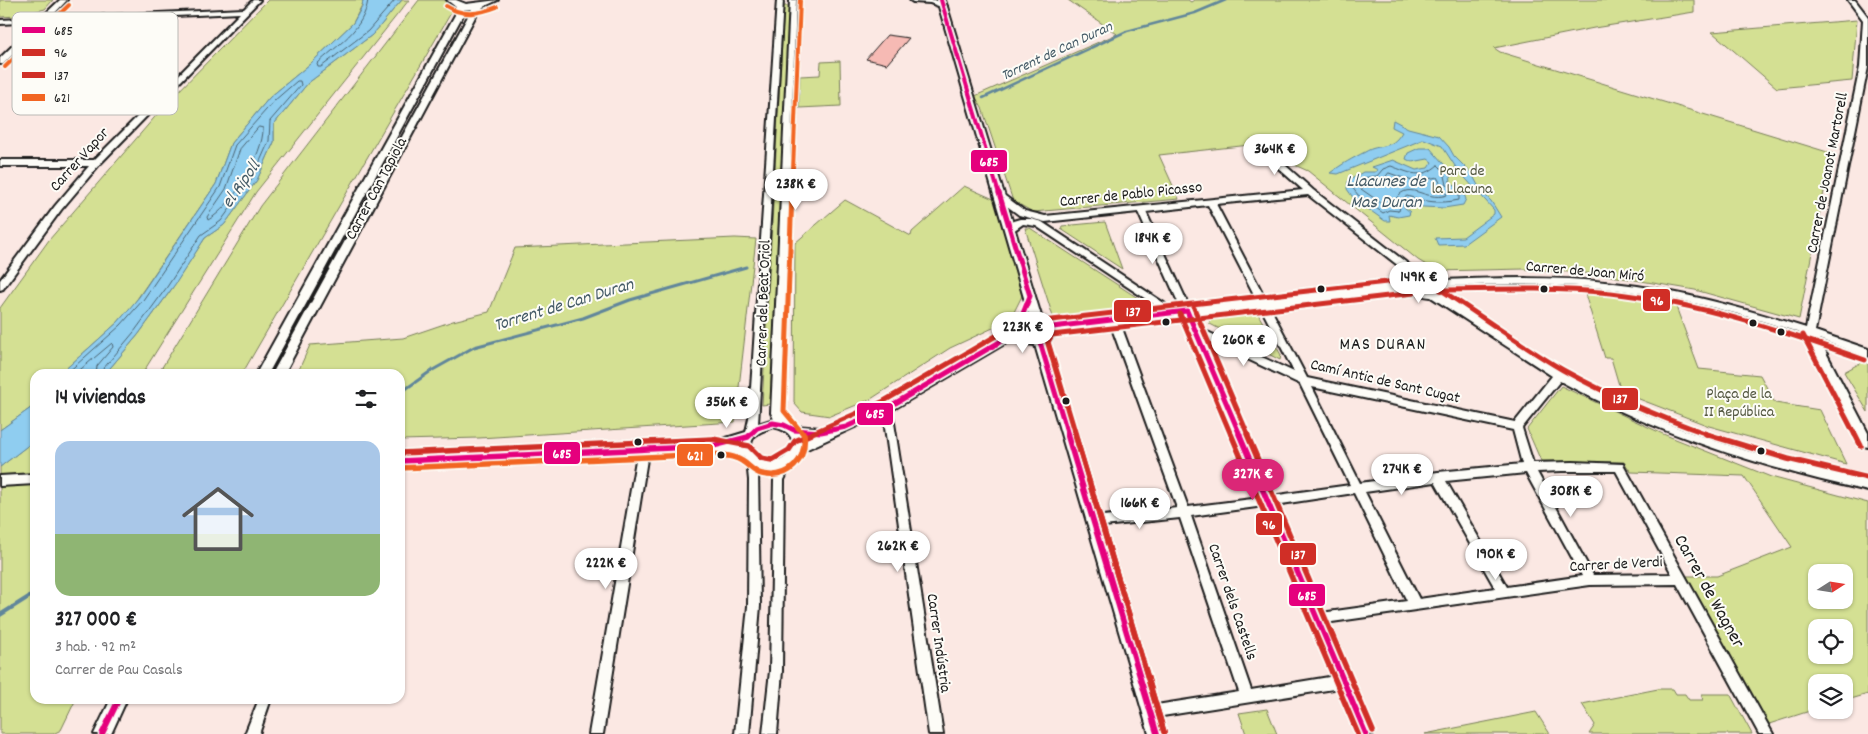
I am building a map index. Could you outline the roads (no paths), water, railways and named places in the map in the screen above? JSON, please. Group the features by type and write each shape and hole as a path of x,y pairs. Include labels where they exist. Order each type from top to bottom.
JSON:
{"street":[{"path":"52,12 64,0"},
{"name":"Carrer Vapor","path":"178,79 257,0"},
{"path":"456,3 479,6 494,0"},
{"name":"Carrer del Beat Oriol","path":"742,734 754,606 754,480 745,444 754,412 780,0"},
{"name":"Carrer del Beat Oriol","path":"784,424 776,413 793,0"},
{"path":"913,0 943,3 1002,198 1094,522 1157,734"},
{"path":"1851,0 1867,20"},
{"name":"Carrer Can Tapiola","path":"265,369 459,15 456,3"},
{"name":"Carrer Can Tapiola","path":"281,369 462,33 479,6"},
{"path":"178,14 246,11"},
{"name":"Carrer de Joanot Martorell","path":"1810,332 1864,67 1865,22 1867,20"},
{"path":"0,62 12,51"},
{"name":"Carrer Vapor","path":"0,287 58,208 96,163 143,115"},
{"path":"1255,143 1414,280 1423,293 1434,294 1559,375 1638,415 1719,446 1810,475 1868,486"},
{"path":"0,163 96,163"},
{"name":"Carrer de Pablo Picasso","path":"1010,229 1013,225 1028,221 1042,222 1310,192"},
{"name":"Carrer de Pablo Picasso","path":"1002,198 1022,214 1042,222"},
{"path":"1211,202 1304,381 1415,604"},
{"path":"1141,210 1187,311 1366,734"},
{"path":"1042,222 1173,313"},
{"path":"1015,333 1026,341 1040,329 1263,303 1414,280 1428,274 1440,283 1441,288 1434,294"},
{"name":"Carrer de Joan Miró","path":"1440,283 1512,280 1614,286 1678,297 1810,332 1868,353"},
{"path":"1015,333 1015,325 1020,320 1030,296"},
{"path":"1020,320 1026,319 1040,329"},
{"name":"Carrer dels Castells","path":"1114,320 1248,696"},
{"name":"Camí Antic de Sant Cugat","path":"1195,330 1304,381 1517,427"},
{"path":"1810,332 1868,443"},
{"path":"799,448 887,408 1015,333"},
{"path":"1559,375 1517,427 1529,468 1590,580"},
{"name":"Carrer Indústria","path":"887,408 936,734"},
{"path":"405,461 713,446 749,435 762,426 773,423 784,424 794,430 821,432 846,427"},
{"path":"713,446 749,457 767,467 786,463 795,456 799,448 797,435 794,430"},
{"path":"596,734 643,450"},
{"path":"770,734 776,671 779,480 786,463"},
{"name":"Carrer de Wagner","path":"1529,468 1619,467 1766,734"},
{"path":"1094,522 1529,468"},
{"path":"1438,478 1504,593"},
{"path":"0,481 30,479"},
{"name":"Carrer de Verdi","path":"1317,619 1590,580 1679,579"},
{"path":"1150,712 1343,681"},
{"path":"102,734 117,704"},
{"path":"252,734 263,704"}],"water":[{"name":"el Ripoll","path":"363,0 402,0 372,35 308,83 274,124 274,142 257,180 224,225 205,238 176,283 138,335 109,369 66,369 118,322 139,297 216,184 231,143 270,97 310,64 353,23 362,7"},
{"path":"1393,120 1408,128 1439,136 1454,156 1472,174 1481,191 1491,201 1501,217 1464,244 1438,245 1435,238 1463,237 1494,214 1494,210 1457,169 1442,146 1424,139 1338,174 1330,173 1370,149 1394,142 1402,132 1392,127"},
{"name":"Llacunes de Mas Duran","path":"1419,148 1430,148 1448,169 1451,180 1449,181 1462,190 1466,199 1463,205 1444,208 1423,207 1407,201 1404,207 1410,212 1409,215 1398,217 1389,215 1390,221 1385,221 1354,199 1347,189 1348,181 1363,172 1375,172 1378,170 1372,167 1393,160 1416,170 1428,168 1432,162 1428,159 1412,162 1406,159 1408,153"},
{"path":"30,409 30,444 0,467 0,430"}],"waterway":[{"name":"Torrent de Can Duran","path":"983,98 1127,31 1195,13 1226,0"},
{"name":"Torrent de Can Duran","path":"405,389 431,371 474,347 583,318 630,300 746,267"},
{"name":"Torrent de Can Duran","path":"0,615 30,596"}],"district":[{"name":"MAS DURAN","path":"1383,345"}],"park label":[{"name":"Parc de la Llacuna","path":"1462,180"},
{"name":"Plaça de la II República","path":"1739,403"}]}
